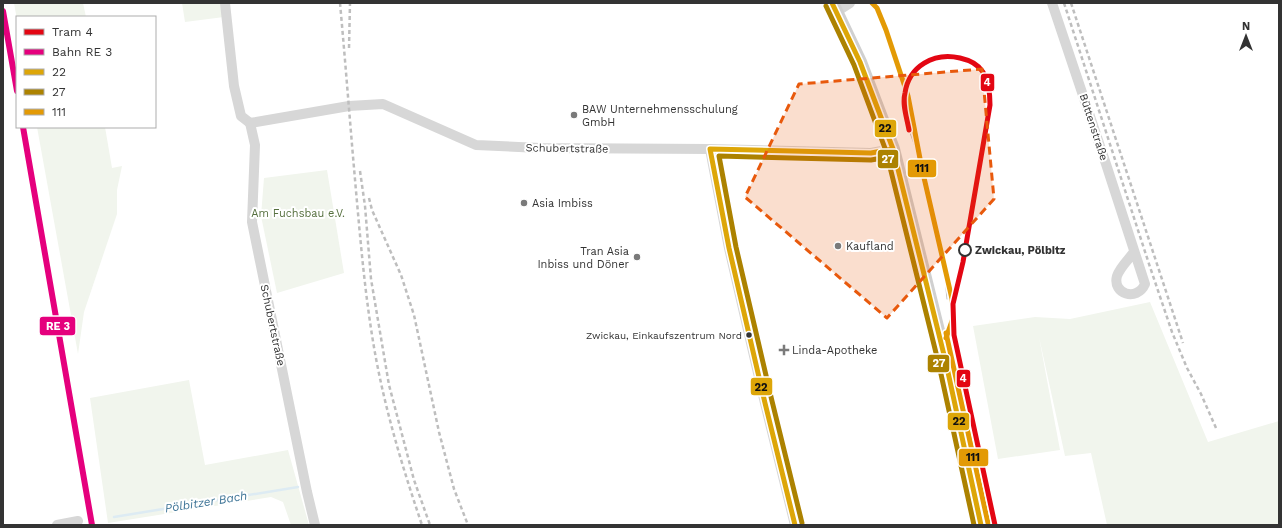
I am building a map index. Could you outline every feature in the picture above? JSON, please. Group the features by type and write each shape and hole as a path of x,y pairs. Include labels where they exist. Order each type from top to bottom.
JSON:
{"street":[{"name":"Schubertstraße","path":"225,3 234,86 241,116 250,123 255,145 252,222 316,525"},
{"path":"850,3 834,7 860,62 893,149 946,363 981,525"},
{"name":"Büttenstraße","path":"1052,3 1134,252"},
{"name":"Schubertstraße","path":"250,123 349,106 383,104 476,145 540,148 710,149 871,153 893,149"},
{"path":"710,149 720,207 795,525"},
{"path":"59,525 78,521"}],"highlighted area":[{"path":"982,69 994,199 887,318 745,197 799,84"}],"green space":[{"path":"14,3 83,3 86,16 16,16"},
{"path":"182,3 223,3 224,17 185,22"},
{"path":"37,128 105,128 112,168 122,166 117,190 117,214 84,312 78,354"},
{"name":"Am Fuchsbau e.V.","path":"327,170 344,273 277,293 261,216 264,178"},
{"path":"1150,302 1208,442 1279,421 1279,525 1107,525 1091,453 1065,456 1039,337 1060,450 998,459 973,326 1035,317 1070,319"},
{"path":"189,380 205,465 288,450 309,525 291,525 283,502 271,497 108,523 90,398"}],"waterway":[{"name":"Pölbitzer Bach","path":"114,517 298,487"}],"tram line":[{"name":"4","path":"909,130 904,107 904,98 907,83 917,68 932,59 950,57 970,61 981,69 988,84 990,105 963,262 953,304 954,335 995,525"},
{"path":"909,130 925,174 941,244 947,299"}],"railway":[{"path":"340,3 360,236 372,335 381,383 393,431 422,525"},
{"path":"349,48 350,3"},
{"path":"1064,3 1172,332 1187,368 1201,394 1216,428"},
{"path":"1071,3 1183,343"},
{"path":"360,171 365,206 371,279 389,385 414,480 430,525"},
{"path":"369,198 372,210 401,275 414,315 439,432 454,489 468,525"}],"transit line":[{"name":"22","path":"832,3 860,62 893,149 946,363 981,525"},
{"name":"111","path":"872,3 877,8 886,30 908,96 922,169 952,299 953,318 946,338"},
{"name":"27","path":"826,6 854,65 886,151 939,365 974,525"},
{"path":"3,11 16,85"},
{"path":"23,128 92,525"},
{"name":"22","path":"795,525 729,248 710,149 871,153 893,149"},
{"name":"27","path":"802,523 736,247 719,156 871,160 894,156"},
{"name":"111","path":"946,333 988,523"}],"place":[{"name":"BAW Unternehmensschulung GmbH","path":"574,115"},
{"name":"Asia Imbiss","path":"524,203"},
{"name":"Kaufland","path":"838,246"},
{"name":"Zwickau, Pölbitz","path":"965,250"},
{"name":"Tran Asia Inbiss und Döner","path":"637,257"},
{"name":"Zwickau, Einkaufszentrum Nord","path":"749,335"},
{"name":"Linda-Apotheke","path":"784,350"}]}
